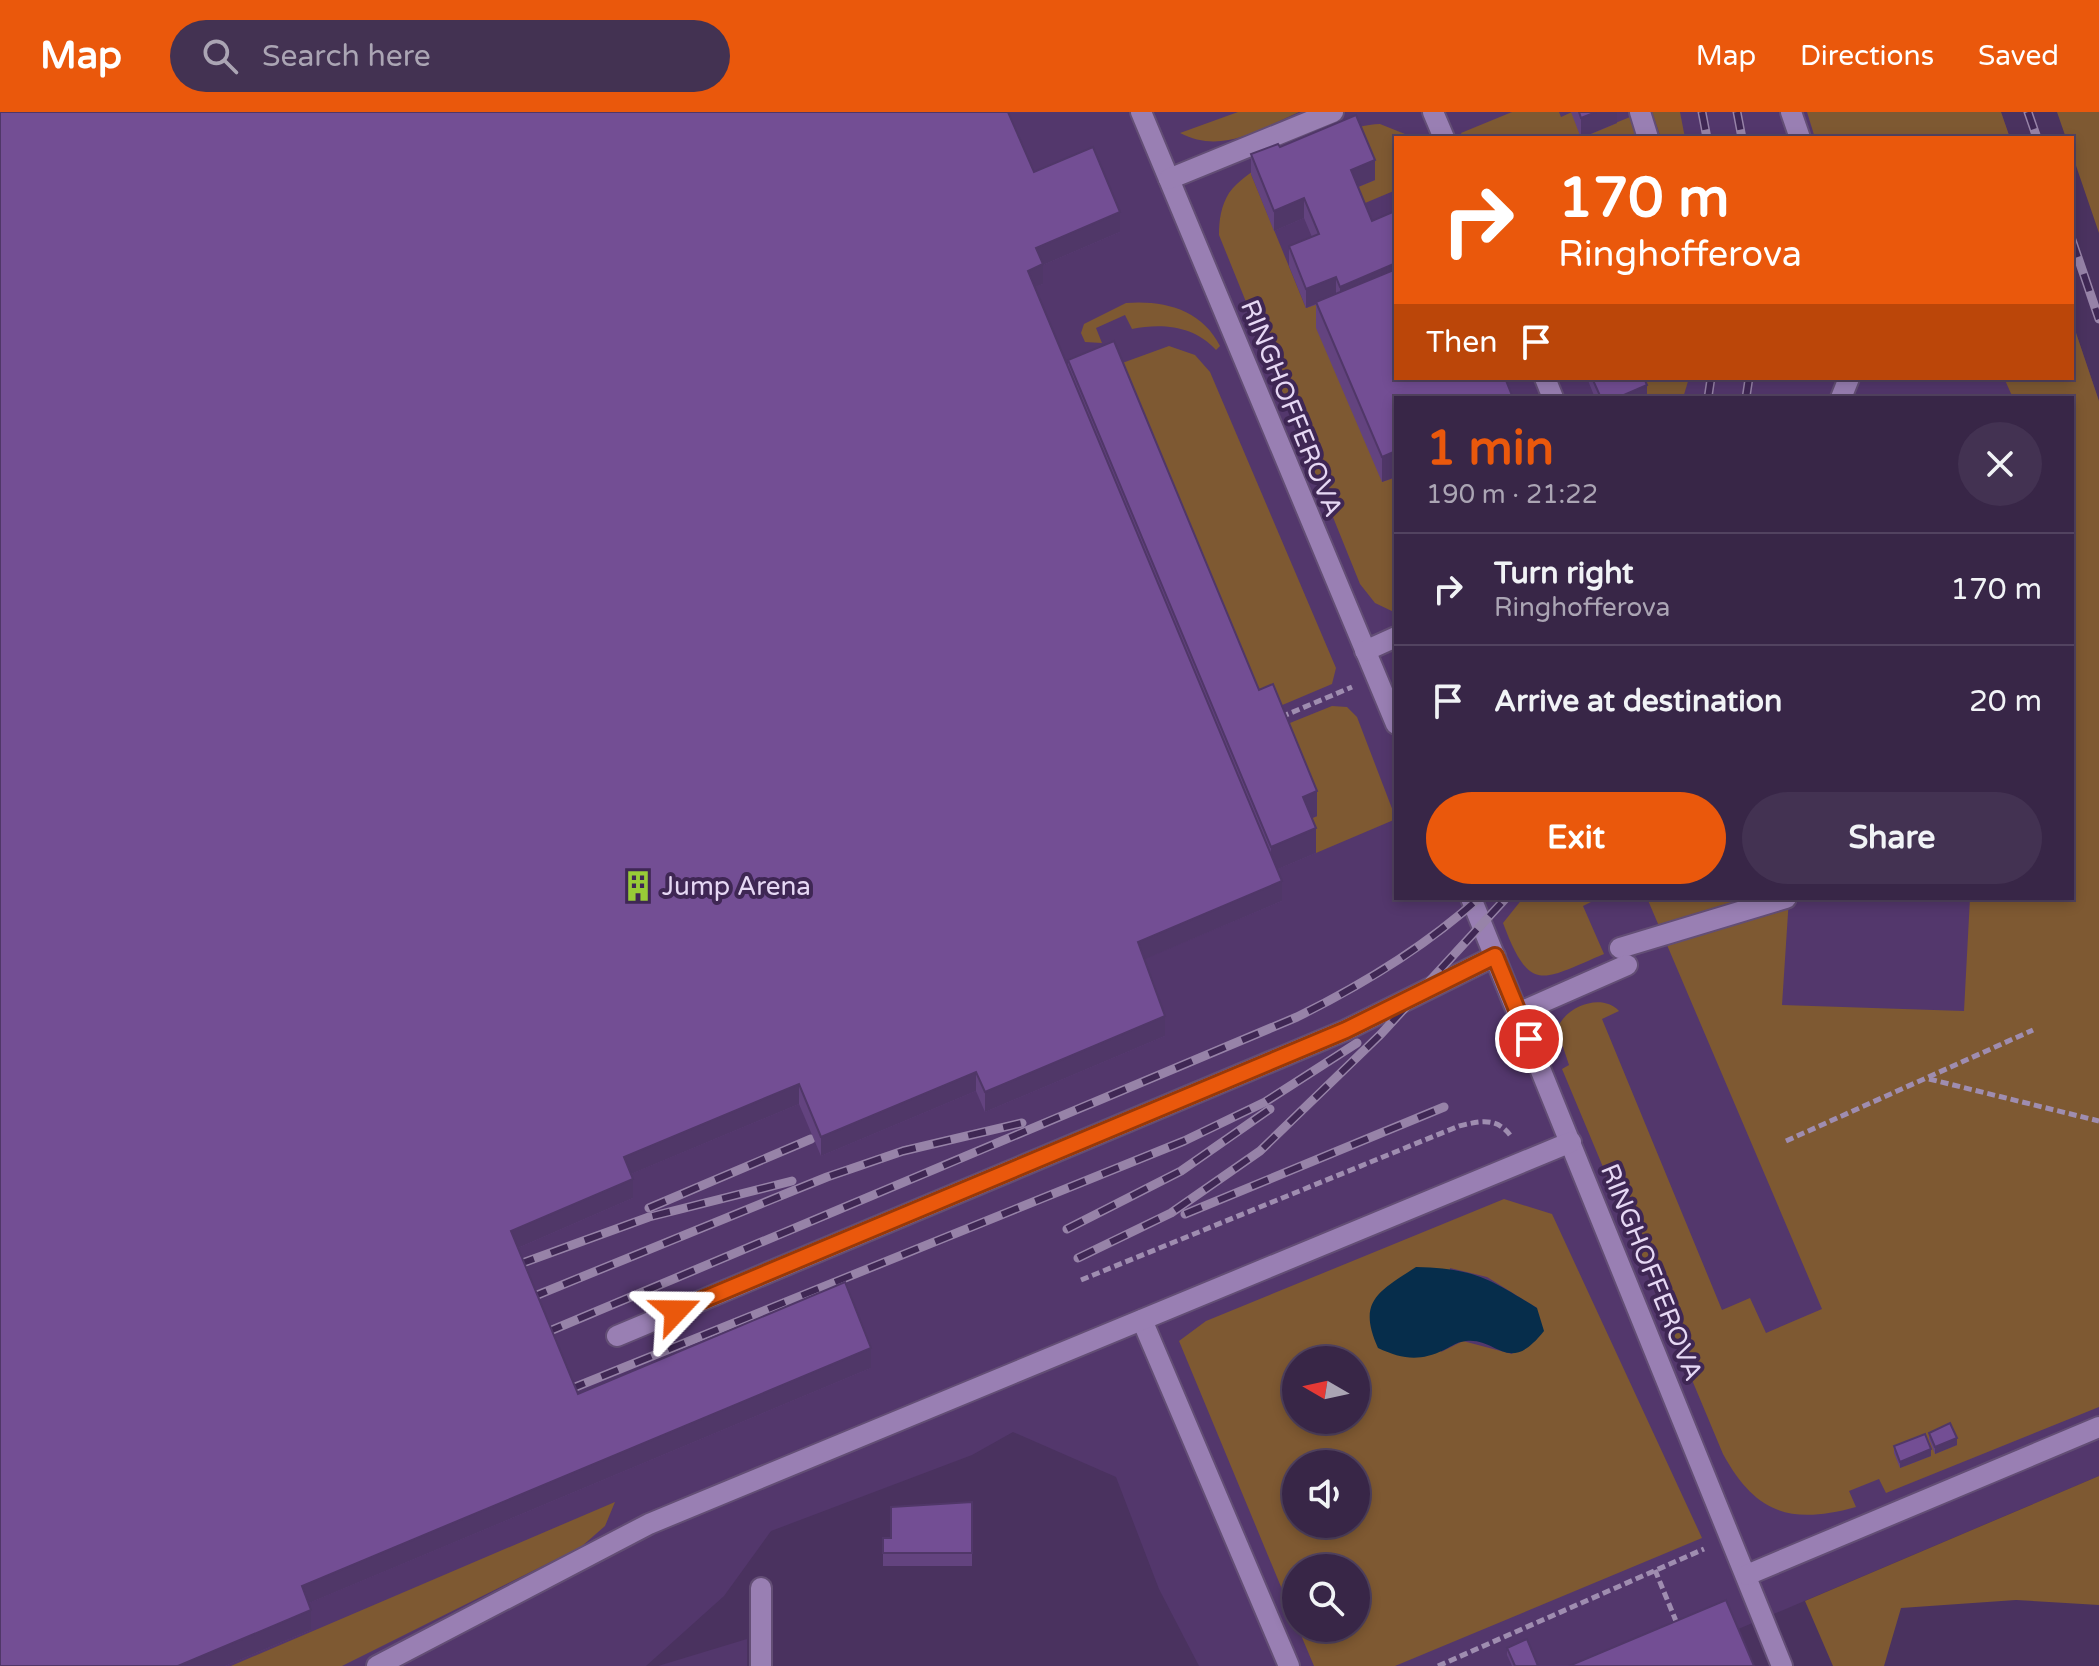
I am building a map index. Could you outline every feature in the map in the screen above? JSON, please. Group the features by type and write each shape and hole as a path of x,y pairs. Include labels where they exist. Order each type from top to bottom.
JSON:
{"street":[{"name":"RINGHOFFEROVA","path":"1141,112 1394,719"},
{"path":"1169,179 1333,112"},
{"path":"1433,112 1443,136"},
{"path":"1640,112 1647,136"},
{"path":"1791,112 1799,136"},
{"path":"1365,651 1394,638"},
{"name":"RINGHOFFEROVA","path":"1472,900 1782,1666"},
{"path":"1518,1013 1623,956 1780,900"},
{"path":"617,1336 1346,1030 1495,956"},
{"path":"377,1666 649,1524 1571,1142"},
{"path":"1142,1320 1289,1666"},
{"path":"1747,1575 2099,1427"},
{"path":"761,1588 761,1666"}],"path":[{"path":"1277,719 1352,687"},
{"path":"1786,1141 2033,1030"},
{"path":"1929,1079 2099,1121"},
{"path":"1081,1280 1459,1126 1485,1121 1500,1125 1510,1135"},
{"path":"1438,1666 1732,1537"},
{"path":"1655,1570 1678,1627"}],"shaded area":[{"path":"0,112 2001,112 2009,136 1394,136 1394,380 2074,380 2074,327 2099,401 2099,1476 1736,1630 1751,1666 1199,1666 1159,1589 1116,1477 1013,1432 972,1455 771,1531 724,1596 646,1666 0,1666"},
{"path":"1238,112 1299,112 1226,141 1196,139 1180,133"},
{"path":"1512,112 1559,112 1561,117 1572,112 1581,136 1462,136 1461,133"},
{"path":"1652,112 1680,112 1685,136 1660,136"},
{"path":"1807,112 2001,112 2009,136 1814,136"},
{"path":"2057,112 2099,112 2099,233 2074,160 2074,136 2065,136"},
{"path":"1630,117 1635,136 1583,136"},
{"path":"1380,124 1410,136 1394,136 1394,191 1358,206 1251,174 1306,308 1336,296 1394,471 1394,612 1375,603 1360,584 1219,235 1221,213 1229,193 1257,168 1298,146 1363,126"},
{"path":"1126,303 1155,303 1181,310 1203,324 1220,346 1216,350 1198,336 1177,328 1155,326 1132,329 1125,315 1096,328 1102,343 1085,342 1081,333 1084,324"},
{"path":"2074,327 2099,401 2099,1407 1886,1493 1879,1479 1849,1491 1856,1507 1812,1515 1794,1514 1762,1502 1736,1474 1723,1454 1562,1069 1569,1065 1557,1029 1568,1014 1584,1005 1603,1003 1619,1011 1602,1019 1722,1310 1750,1298 1766,1333 1822,1309 1648,900 1789,900 1782,1005 1964,1011 1970,900 2074,900 2074,396 2012,396 2005,380 2074,380"},
{"path":"1169,346 1195,355 1210,372 1336,668 1332,684 1259,715 1114,366"},
{"path":"1639,380 1688,380 1684,396 1646,396"},
{"path":"1332,706 1347,707 1357,717 1394,820 1316,853 1303,822 1317,816 1280,727"},
{"path":"1521,900 1595,900 1583,906 1604,954 1552,975 1540,975 1521,962 1503,923"},
{"path":"1504,1199 1552,1214 1702,1538 1395,1666 1314,1666 1304,1642 1370,1642 1370,1554 1282,1554 1282,1589 1179,1341 1206,1321","holes":["1450,1268 1487,1277 1537,1308 1512,1354 1463,1341 1441,1352"]},
{"path":"2099,1476 2099,1605 2016,1600 1901,1608 1884,1666 1833,1666 1805,1601"},
{"path":"615,1502 605,1526 581,1547 342,1666 231,1666"},
{"path":"747,1639 747,1666 658,1666"}],"water":[{"path":"1416,1267 1467,1273 1493,1283 1537,1308 1544,1331 1531,1345 1520,1352 1511,1353 1473,1341 1418,1358 1395,1355 1378,1348 1370,1319 1375,1299"}],"building":[{"name":"Jump Arena","path":"0,112 1008,112 1034,172 1093,147 1120,212 1036,248 1043,264 1028,271 1282,881 1138,942 1165,1016 985,1092 976,1072 821,1137 799,1084 624,1157 633,1179 511,1231 578,1394 845,1282 871,1348 302,1586 311,1610 178,1666 0,1666"},
{"path":"1579,112 1596,112 1581,118"},
{"path":"1356,115 1375,160 1351,170 1372,221 1394,211 1394,264 1340,287 1336,277 1306,289 1289,246 1319,234 1304,198 1274,211 1251,154 1278,144 1280,147"},
{"path":"1394,270 1394,380 1506,380 1512,396 1394,396 1394,452 1382,457 1316,302"},
{"path":"1114,341 1259,690 1273,684 1317,791 1303,797 1316,828 1271,847 1068,360"},
{"path":"1593,380 1645,380 1647,385 1622,396 1600,396"},
{"path":"1950,1423 1957,1438 1935,1447 1929,1433"},
{"path":"1925,1434 1931,1449 1900,1462 1894,1446"},
{"path":"972,1502 972,1553 883,1553 883,1538 891,1538 891,1507"},
{"path":"1726,1600 1754,1666 1569,1666"},
{"path":"1527,1639 1538,1666 1515,1666 1507,1648"}],"railway":[{"path":"1702,112 1707,136"},
{"path":"1737,112 1742,136"},
{"path":"2028,112 2036,136"},
{"path":"2074,246 2099,319"},
{"path":"1708,396 1711,380"},
{"path":"1746,396 1749,380"},
{"path":"545,1333 1297,1017 1392,964 1437,933 1477,900"},
{"path":"1078,1258 1171,1213 1260,1151 1381,1034 1504,900"},
{"path":"568,1390 1184,1141 1265,1102 1357,1043"},
{"path":"1185,1214 1444,1107"},
{"path":"1067,1229 1181,1171 1270,1109"},
{"path":"530,1298 827,1177 903,1151 1022,1123"},
{"path":"649,1208 811,1139"},
{"path":"517,1265 649,1217 792,1181"}],"place":[{"name":"Jump Arena","path":"638,886"}],"route":[{"path":"676,1311 1346,1030 1495,956 1529,1039"}]}
